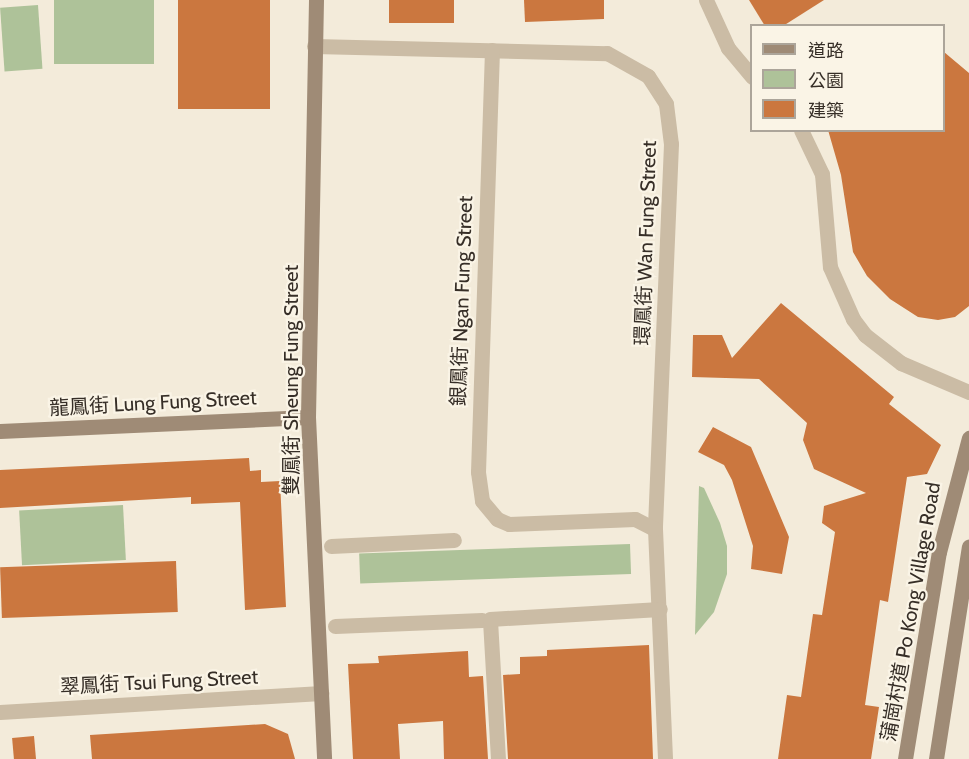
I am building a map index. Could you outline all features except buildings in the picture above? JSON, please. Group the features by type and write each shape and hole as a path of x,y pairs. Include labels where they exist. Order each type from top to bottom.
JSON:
{"street":[{"name":"雙鳳街 Sheung Fung Street","path":"316,0 308,417 324,759"},
{"path":"706,0 728,48 750,75"},
{"name":"環鳳街 Wan Fung Street","path":"314,46 607,53 634,65 648,76 666,104 671,144 655,530 665,759"},
{"name":"銀鳳街 Ngan Fung Street","path":"492,50 477,472 482,501 497,519 524,525 635,519 655,530"},
{"path":"802,132 822,174 830,267 853,319 865,335 901,363 969,392"},
{"name":"龍鳳街 Lung Fung Street","path":"0,431 308,417"},
{"name":"蒲崗村道 Po Kong Village Road","path":"905,759 939,552 969,438"},
{"path":"331,546 454,540"},
{"path":"936,759 969,547"},
{"path":"335,626 486,620 660,609"},
{"path":"486,620 498,759"},
{"name":"翠鳳街 Tsui Fung Street","path":"0,712 321,693"}],"green space":[{"path":"54,0 154,0 154,64 54,64"},
{"path":"38,5 42,69 5,71 0,8"},
{"path":"699,486 704,488 720,523 727,546 727,574 714,612 695,635"},
{"path":"123,505 126,560 22,565 19,510"},
{"path":"630,544 631,574 360,583 359,553"}]}
